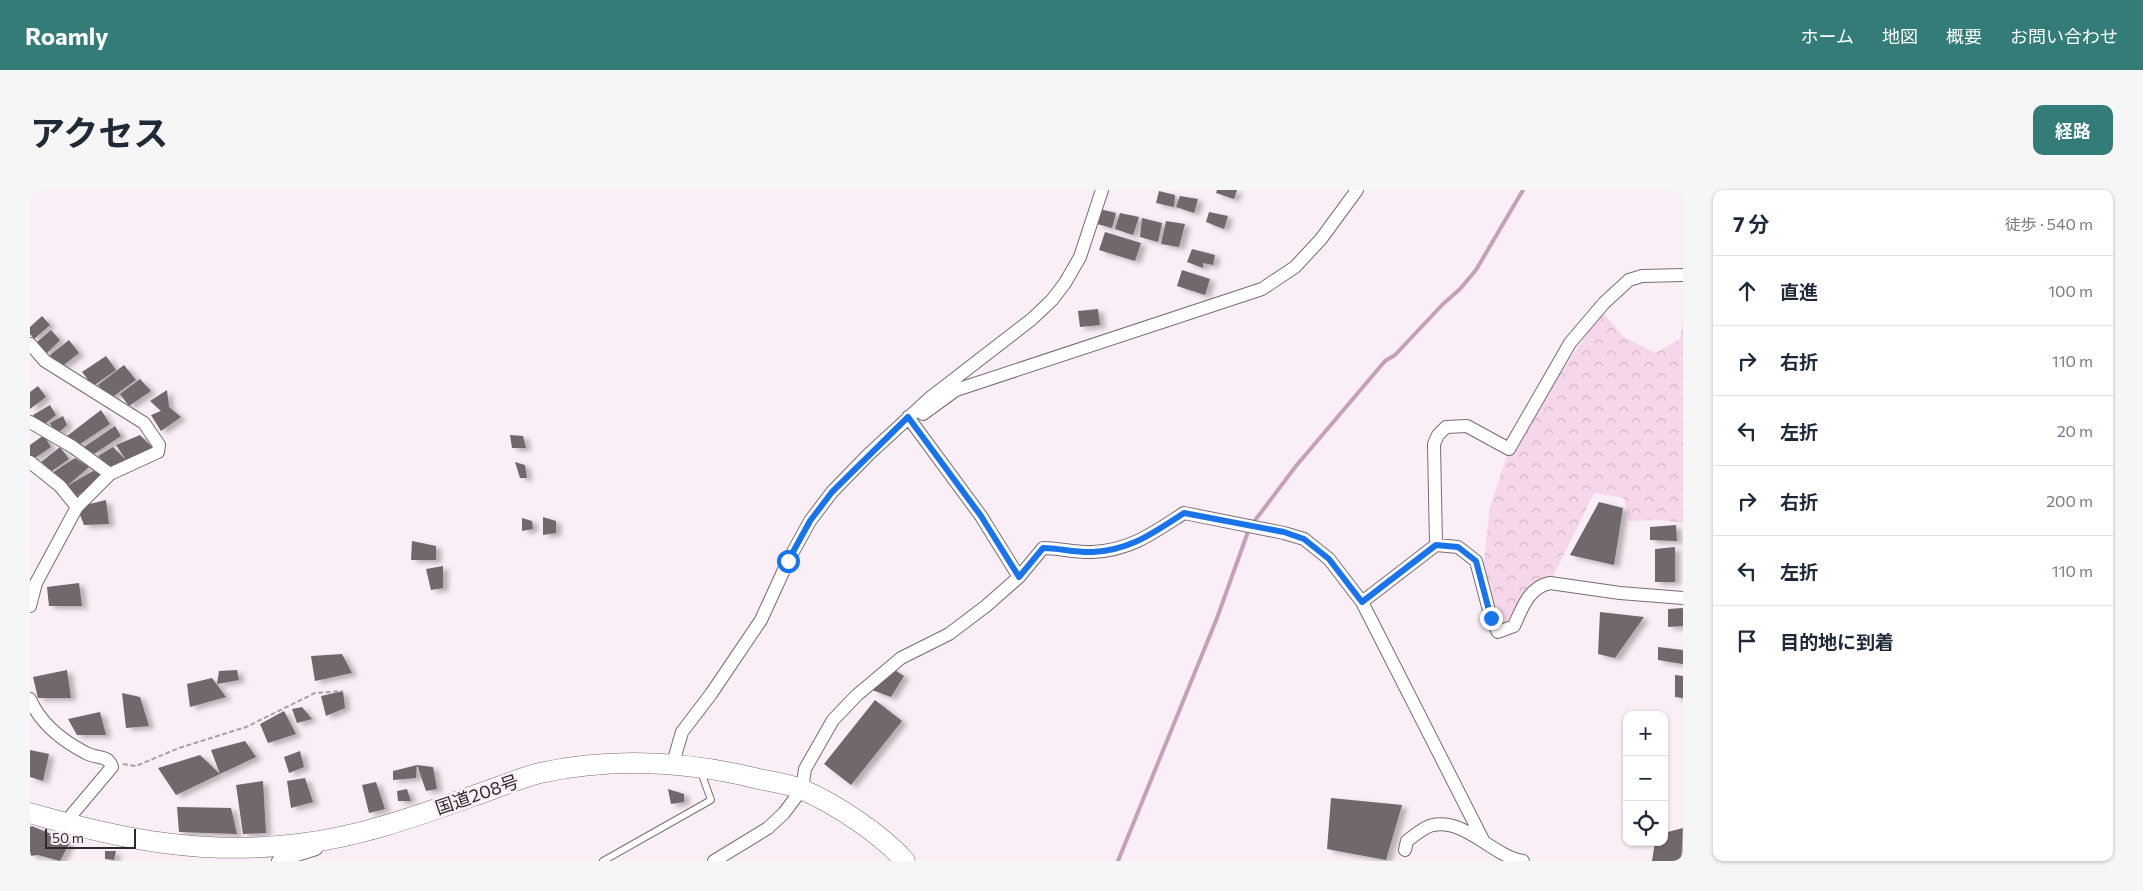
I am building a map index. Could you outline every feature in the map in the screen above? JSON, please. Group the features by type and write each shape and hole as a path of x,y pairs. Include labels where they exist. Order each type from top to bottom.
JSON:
{"highway":[{"name":"国道208号","path":"30,813 120,837 172,845 239,848 299,844 382,828 539,774 610,763 673,763 731,772 802,789 863,825 905,861"}],"street":[{"path":"673,763 682,732 761,620 788,561 810,521 832,492 911,419 971,365 1032,318 1052,300 1065,283 1080,257 1102,190"},
{"path":"911,419 956,390 1262,289 1295,267 1321,239 1358,190"},
{"path":"1436,545 1434,444 1438,435 1446,427 1467,426 1509,449 1570,343 1604,303 1629,280 1642,276 1683,275"},
{"path":"30,344 45,361 127,410 144,423 160,445 158,452 110,474 77,506 36,583 30,606"},
{"path":"911,419 981,516 1019,577"},
{"path":"30,422 73,447 110,474"},
{"path":"30,462 60,486 77,506"},
{"path":"714,861 768,828 784,813 802,789 805,769 834,720 858,695 901,658 950,634 986,606 1019,577 1043,548 1092,552 1111,550 1142,540 1184,513 1284,532 1304,539 1329,559 1362,602 1484,842"},
{"path":"1362,602 1436,545 1458,547 1476,561 1491,618 1498,632 1514,626 1526,600 1540,585 1550,583 1620,593 1683,598"},
{"path":"30,699 35,710 46,724 88,754 106,758 112,767 110,772 69,818 68,824"},
{"path":"1406,850 1406,841 1432,825 1445,825 1469,833 1522,861"},
{"path":"278,861 382,828"}],"lane":[{"path":"603,861 711,800 699,767"}],"path":[{"path":"110,762 136,766 179,748 246,727 315,693 342,691"}],"green space":[{"path":"1602,312 1624,337 1655,353 1680,339 1683,320 1683,523 1657,520 1629,521 1624,498 1594,493 1550,583 1506,629 1482,577 1490,507 1509,449"}],"building":[{"path":"1217,190 1237,190 1234,199 1216,193"},
{"path":"1159,191 1175,195 1174,207 1156,203"},
{"path":"1180,196 1198,199 1194,213 1176,207"},
{"path":"1100,209 1116,213 1112,228 1097,224"},
{"path":"1209,212 1228,216 1224,229 1206,222"},
{"path":"1120,213 1139,217 1133,235 1115,229"},
{"path":"1142,218 1162,223 1158,242 1140,237"},
{"path":"1166,221 1185,224 1179,247 1161,244"},
{"path":"1105,232 1141,243 1135,261 1099,250"},
{"path":"1192,249 1215,255 1213,265 1203,263 1203,268 1187,262"},
{"path":"1182,270 1210,279 1205,295 1177,286"},
{"path":"1098,309 1100,325 1080,327 1078,311"},
{"path":"42,316 50,325 34,339 30,334 30,327"},
{"path":"51,330 60,340 46,354 36,343"},
{"path":"69,340 79,353 60,368 50,355"},
{"path":"106,356 116,370 93,386 82,372"},
{"path":"124,365 136,380 111,398 98,385"},
{"path":"140,379 151,391 129,406 120,394"},
{"path":"38,386 46,397 30,409 30,392"},
{"path":"167,390 169,407 181,417 161,431 151,415 161,411 150,401"},
{"path":"50,405 56,415 42,426 33,421 33,415"},
{"path":"101,410 110,424 77,446 67,436"},
{"path":"63,416 67,425 56,435 50,423"},
{"path":"115,426 121,436 94,454 84,447"},
{"path":"44,435 51,447 32,460 30,458 30,445"},
{"path":"140,435 154,449 126,460 116,445"},
{"path":"510,435 523,436 526,448 512,448"},
{"path":"60,447 69,459 52,471 41,462"},
{"path":"113,447 126,460 112,469 98,456"},
{"path":"75,458 89,467 67,486 93,471 104,474 75,498 52,473"},
{"path":"515,462 525,465 527,478 520,478"},
{"path":"106,500 109,524 84,525 77,507"},
{"path":"1599,502 1623,508 1614,565 1570,555"},
{"path":"543,517 556,521 556,533 543,535"},
{"path":"522,518 532,521 533,529 522,531"},
{"path":"1676,525 1677,541 1650,540 1650,527"},
{"path":"412,541 436,546 436,560 411,560"},
{"path":"1675,547 1675,582 1655,582 1655,549"},
{"path":"443,566 443,588 431,590 426,569"},
{"path":"79,583 82,606 49,606 47,587"},
{"path":"1683,608 1683,626 1668,627 1668,609"},
{"path":"1600,612 1644,617 1615,658 1598,654"},
{"path":"1658,647 1683,650 1683,664 1658,660"},
{"path":"342,654 352,673 315,681 311,656"},
{"path":"890,667 904,676 891,697 872,690"},
{"path":"67,670 71,698 38,698 33,677"},
{"path":"237,670 239,680 217,684 219,671"},
{"path":"1675,675 1683,676 1683,698 1675,697"},
{"path":"212,678 226,697 190,707 187,684"},
{"path":"343,691 345,708 326,716 321,696"},
{"path":"122,693 140,697 149,726 126,728"},
{"path":"875,700 902,721 851,785 824,764"},
{"path":"302,707 312,719 297,723 292,709"},
{"path":"284,711 296,734 268,743 260,724"},
{"path":"100,712 106,735 77,735 68,719"},
{"path":"245,741 256,757 220,774 211,750"},
{"path":"30,750 49,754 43,781 30,777"},
{"path":"300,751 304,767 289,773 284,757"},
{"path":"200,755 220,774 176,795 158,768"},
{"path":"417,765 433,767 437,789 426,791"},
{"path":"417,765 416,778 393,780 393,771"},
{"path":"305,778 313,802 291,808 287,781"},
{"path":"263,781 266,833 243,834 236,785"},
{"path":"376,782 385,809 369,813 362,785"},
{"path":"407,789 411,801 398,801 397,791"},
{"path":"668,789 684,794 684,802 671,804"},
{"path":"1331,798 1402,805 1386,860 1327,849"},
{"path":"177,807 231,808 237,834 179,832"},
{"path":"32,826 70,842 60,861 38,855 30,856 30,827"},
{"path":"1683,828 1681,861 1652,861 1654,846 1668,846 1668,832"},
{"path":"105,851 116,851 114,860 105,859"}],"waterway":[{"path":"1253,523 1296,466 1385,361 1395,355 1443,304 1460,289 1476,270 1523,190"},
{"path":"1118,861 1217,618 1249,529"}],"route":[{"path":"788,561 810,521 832,492 908,417 913,421 981,516 1019,577 1043,548 1061,551 1092,552 1111,550 1142,540 1184,513 1284,532 1304,539 1329,559 1362,602 1436,545 1458,547 1476,561 1482,577 1491,618"}]}
